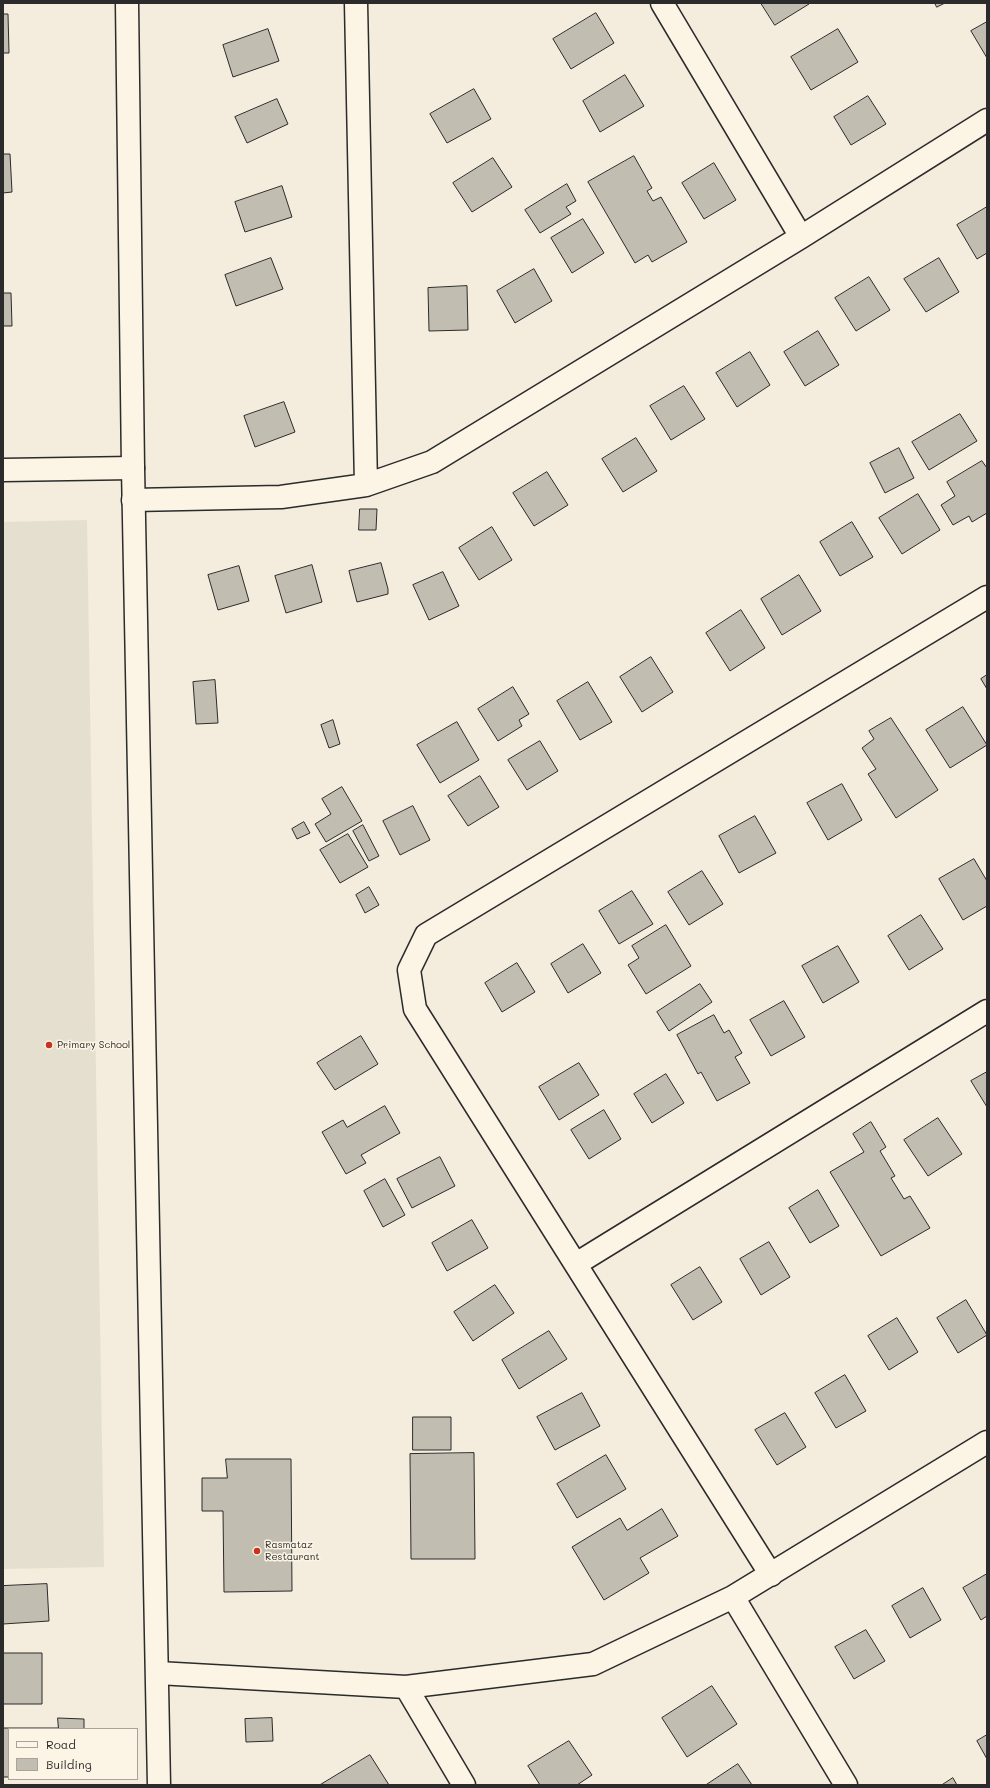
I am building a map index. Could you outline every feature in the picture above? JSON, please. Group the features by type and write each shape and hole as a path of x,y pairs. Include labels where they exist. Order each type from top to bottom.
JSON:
{"street":[{"path":"127,3 132,468 158,1673 159,1785"},
{"path":"356,3 366,485"},
{"path":"662,3 801,237"},
{"path":"133,500 281,497 366,485 432,462 801,237 987,120"},
{"path":"3,470 132,468"},
{"path":"771,1575 415,1009 409,970 426,935 987,597"},
{"path":"576,1264 987,1010"},
{"path":"158,1673 406,1687 592,1664 732,1597 771,1575 987,1442"},
{"path":"732,1597 846,1785"},
{"path":"406,1687 464,1785"}],"shaded area":[{"name":"Primary School","path":"87,520 104,1567 3,1569 3,522"}],"building":[{"path":"761,3 808,3 809,4 775,25"},
{"path":"935,3 945,3 937,7"},
{"path":"596,13 614,43 571,69 553,39"},
{"path":"3,14 8,14 9,53 3,53"},
{"path":"987,22 987,58 971,31"},
{"path":"268,29 279,61 233,77 223,45"},
{"path":"838,29 858,62 811,90 791,57"},
{"path":"625,75 644,106 600,132 583,101"},
{"path":"474,89 491,119 447,143 430,114"},
{"path":"868,96 886,124 851,145 834,117"},
{"path":"277,99 288,124 247,143 235,117"},
{"path":"3,154 10,154 12,192 3,193"},
{"path":"634,156 652,188 647,191 653,201 661,197 687,242 652,262 648,255 635,263 588,182"},
{"path":"493,158 512,187 472,212 453,183"},
{"path":"714,163 736,200 704,219 682,183"},
{"path":"567,184 576,201 566,207 571,214 540,233 525,210"},
{"path":"282,186 292,217 245,232 235,202"},
{"path":"987,207 987,253 977,259 957,225"},
{"path":"583,219 604,253 572,273 551,238"},
{"path":"271,258 283,289 236,306 225,275"},
{"path":"939,258 959,292 926,312 904,279"},
{"path":"534,269 552,301 515,323 497,291"},
{"path":"869,277 890,310 856,331 835,298"},
{"path":"467,286 468,330 429,331 428,288"},
{"path":"3,293 11,293 12,326 3,326"},
{"path":"818,331 839,365 805,386 784,352"},
{"path":"750,352 770,385 737,407 716,373"},
{"path":"684,386 705,419 671,440 650,406"},
{"path":"284,402 295,432 255,447 244,416"},
{"path":"960,414 977,441 929,470 912,442"},
{"path":"636,438 657,471 623,492 602,459"},
{"path":"899,448 914,478 885,493 870,463"},
{"path":"982,461 987,468 987,513 972,522 969,516 953,525 941,505 955,496 947,482"},
{"path":"547,472 568,505 534,526 513,493"},
{"path":"918,494 940,530 902,554 879,518"},
{"path":"360,509 377,509 376,530 359,530"},
{"path":"852,522 873,557 840,576 820,542"},
{"path":"492,527 512,560 479,580 459,548"},
{"path":"381,563 388,594 357,602 349,571"},
{"path":"312,565 322,602 286,613 275,576"},
{"path":"239,566 249,601 218,610 208,575"},
{"path":"443,572 459,606 429,620 413,585"},
{"path":"799,575 821,611 782,635 761,599"},
{"path":"741,610 765,648 730,671 706,633"},
{"path":"651,657 673,692 642,712 620,677"},
{"path":"987,675 987,689 981,679"},
{"path":"215,680 218,723 196,724 193,682"},
{"path":"588,682 612,722 580,740 557,701"},
{"path":"513,687 529,714 519,720 522,726 498,741 478,709"},
{"path":"963,707 987,745 950,768 926,730"},
{"path":"891,718 938,790 896,818 868,774 876,769 862,748 874,739 869,731"},
{"path":"333,720 340,744 329,748 321,725"},
{"path":"457,722 479,760 440,783 417,745"},
{"path":"540,741 558,771 527,790 508,760"},
{"path":"480,776 499,807 468,826 448,796"},
{"path":"842,784 862,820 828,840 807,803"},
{"path":"342,787 362,821 326,842 315,824 331,814 322,799"},
{"path":"413,806 430,840 400,855 383,821"},
{"path":"755,816 776,853 739,873 719,836"},
{"path":"304,822 310,833 297,839 292,829"},
{"path":"363,825 379,856 369,861 353,831"},
{"path":"348,834 368,867 340,883 320,850"},
{"path":"974,859 987,881 987,906 963,920 939,879"},
{"path":"702,871 723,904 689,925 668,892"},
{"path":"369,887 379,905 365,913 356,895"},
{"path":"632,891 653,924 619,944 599,911"},
{"path":"921,915 943,949 909,970 888,936"},
{"path":"666,925 691,966 646,994 628,965 639,958 632,946"},
{"path":"583,944 601,973 568,993 551,964"},
{"path":"838,946 859,982 823,1003 802,966"},
{"path":"517,963 535,992 502,1012 485,983"},
{"path":"700,984 712,1002 669,1031 657,1012"},
{"path":"784,1001 805,1037 771,1056 750,1020"},
{"path":"714,1015 724,1033 729,1030 742,1053 735,1057 750,1083 717,1101 701,1072 698,1074 677,1035"},
{"path":"361,1036 378,1064 335,1090 317,1063"},
{"path":"579,1063 599,1095 559,1120 539,1087"},
{"path":"987,1072 987,1107 971,1081"},
{"path":"666,1074 684,1103 652,1123 634,1094"},
{"path":"385,1106 400,1133 361,1155 366,1163 346,1174 322,1132 343,1120 347,1127"},
{"path":"604,1110 621,1139 589,1159 571,1130"},
{"path":"938,1118 962,1154 928,1176 904,1140"},
{"path":"871,1122 886,1147 880,1151 895,1176 891,1178 904,1199 910,1196 930,1228 881,1256 830,1172 864,1152 853,1134"},
{"path":"440,1157 455,1186 412,1208 397,1179"},
{"path":"385,1179 405,1215 383,1227 364,1191"},
{"path":"818,1190 839,1226 810,1243 789,1208"},
{"path":"472,1220 488,1248 447,1271 432,1243"},
{"path":"769,1242 790,1277 761,1295 740,1259"},
{"path":"700,1267 722,1302 693,1320 671,1285"},
{"path":"495,1285 514,1313 473,1341 454,1312"},
{"path":"966,1300 987,1335 958,1353 937,1318"},
{"path":"897,1318 918,1352 889,1370 868,1336"},
{"path":"549,1331 567,1359 519,1389 502,1360"},
{"path":"845,1375 866,1411 836,1428 815,1393"},
{"path":"582,1393 600,1426 555,1450 537,1417"},
{"path":"785,1413 806,1447 777,1465 755,1430"},
{"path":"413,1417 451,1417 451,1450 413,1450"},
{"path":"474,1453 475,1559 411,1559 410,1454"},
{"path":"606,1455 626,1489 577,1518 557,1484"},
{"name":"Rasmataz Restaurant","path":"226,1459 291,1459 292,1591 224,1592 223,1511 202,1511 202,1478 227,1478"},
{"path":"662,1509 678,1536 640,1558 649,1573 604,1600 572,1547 620,1518 627,1530"},
{"path":"987,1574 987,1616 981,1620 963,1588"},
{"path":"47,1584 49,1621 3,1624 3,1586"},
{"path":"923,1588 941,1620 910,1638 892,1606"},
{"path":"866,1630 885,1661 854,1679 835,1647"},
{"path":"3,1653 42,1653 42,1704 3,1704"},
{"path":"712,1686 737,1724 687,1757 662,1718"},
{"path":"58,1718 84,1719 84,1728 58,1728"},
{"path":"272,1718 273,1741 246,1742 245,1719"},
{"path":"3,1728 8,1728 8,1777 3,1777"},
{"path":"987,1735 987,1759 977,1741"},
{"path":"569,1741 592,1775 577,1785 540,1785 528,1766"},
{"path":"370,1755 389,1785 320,1785"},
{"path":"738,1764 752,1785 706,1785"},
{"path":"953,1778 957,1785 942,1785"}],"place":[{"name":"Primary School","path":"49,1045"},
{"name":"Rasmataz Restaurant","path":"257,1551"}]}
